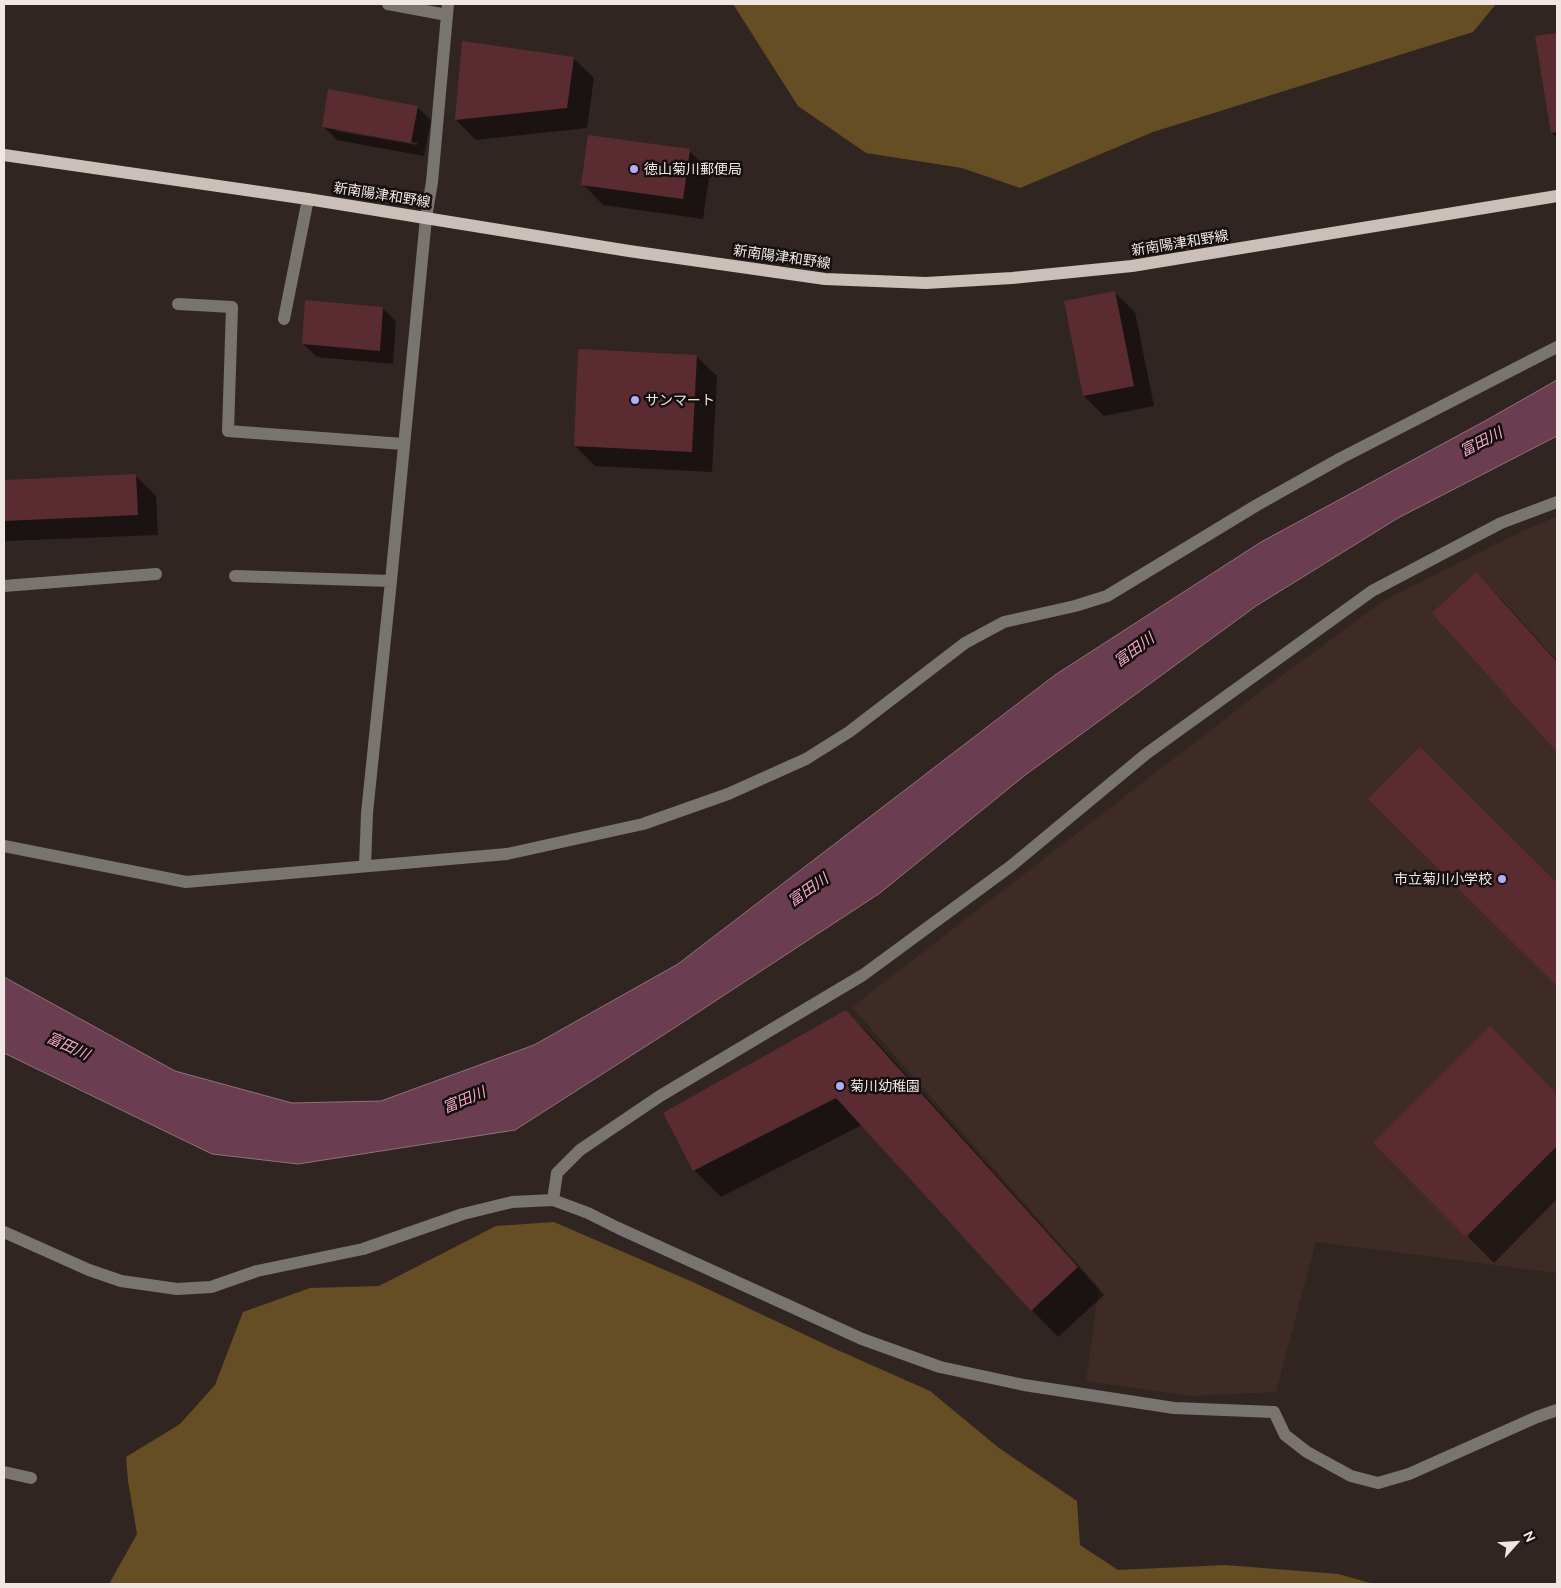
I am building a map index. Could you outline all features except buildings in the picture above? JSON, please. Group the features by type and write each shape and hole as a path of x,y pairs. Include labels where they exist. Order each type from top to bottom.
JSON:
{"main road":[{"name":"新南陽津和野線","path":"4,155 308,199 629,251 825,279 926,284 1012,278 1132,266 1557,196"}],"street":[{"path":"366,866 367,813 426,218 432,182 447,10 388,4"},
{"path":"284,319 308,199"},
{"path":"178,304 232,307 228,431 403,444"},
{"path":"4,856 4,845 186,882 507,854 643,824 728,794 806,759 849,732 965,643 1004,622 1074,606 1107,596 1257,505 1342,458 1557,347"},
{"path":"553,1200 557,1173 580,1150 660,1096 863,975 1011,866 1146,754 1372,591 1501,523 1557,502"},
{"path":"4,586 156,574"},
{"path":"235,576 391,582"},
{"path":"4,1232 89,1270 121,1281 177,1289 211,1287 257,1271 363,1249 463,1214 512,1202 553,1200 588,1213 862,1339 940,1367 1024,1385 1174,1408 1274,1412 1285,1435 1307,1452 1351,1476 1378,1483 1409,1474 1537,1417 1557,1410"},
{"path":"4,1472 31,1478"}],"shaded area":[{"path":"733,4 1496,4 1473,32 1153,132 1020,188 962,168 866,153 798,106"},
{"path":"1557,516 1557,1273 1316,1242 1276,1392 1191,1396 1086,1381 1099,1288 852,1007 1260,692 1383,601"},
{"path":"554,1222 695,1283 930,1391 999,1448 1077,1501 1080,1545 1118,1570 1225,1565 1338,1574 1374,1584 109,1584 137,1534 126,1457 180,1424 215,1385 243,1312 310,1288 379,1286 496,1226"}],"water":[{"name":"富田川","path":"1557,380 1557,436 1398,518 1256,606 1024,776 880,893 515,1130 298,1164 212,1154 4,1053 4,977 175,1071 292,1103 381,1101 534,1045 678,964 1055,675 1261,542"}],"place":[{"name":"徳山菊川郵便局","path":"634,169"},
{"name":"サンマート","path":"635,400"},
{"name":"市立菊川小学校","path":"1502,879"},
{"name":"菊川幼稚園","path":"840,1086"}]}
